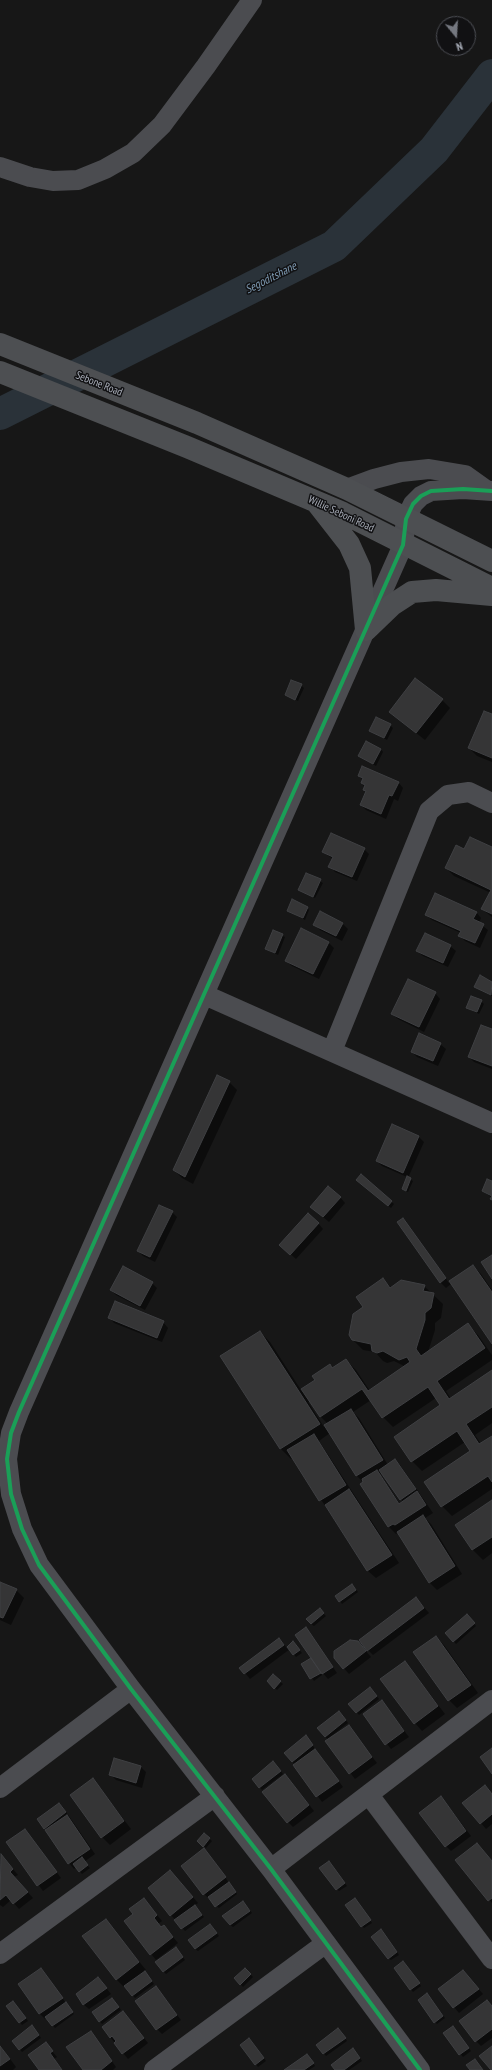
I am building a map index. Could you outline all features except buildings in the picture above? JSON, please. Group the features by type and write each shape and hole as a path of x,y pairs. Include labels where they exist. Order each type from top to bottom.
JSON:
{"main road":[{"name":"Sebone Road","path":"0,344 197,423 348,489"},
{"name":"Willie Seboni Road","path":"0,372 187,446 316,501 343,513 403,545 492,588"},
{"path":"348,489 492,561"},
{"path":"316,501 349,544 357,562 362,585 366,630"},
{"path":"366,630 392,605 412,592 436,590 492,596"}],"street":[{"path":"0,167 30,177 53,181 78,180 105,169 133,153 162,125 206,66 252,0"},
{"path":"348,489 374,479 402,472 429,469 465,475 489,490"},
{"path":"420,2070 271,1869 131,1689 39,1565 22,1529 12,1494 7,1459 11,1433 19,1412 403,545 406,519 414,504 421,496 431,491 489,490"},
{"path":"332,1051 429,811 448,795 469,792 492,803"},
{"path":"205,995 492,1123"},
{"path":"0,1788 131,1689"},
{"path":"271,1869 492,1700"},
{"path":"369,1795 485,1936 492,1959"},
{"path":"0,1954 215,1796"},
{"path":"154,2070 326,1943"}],"waterway":[{"name":"Segoditshane","path":"0,414 334,246 434,150 492,75"}],"cycle path":[{"path":"420,2070 271,1869 131,1689 39,1565 22,1529 11,1494 7,1459 11,1433 19,1412 403,545 406,519 413,504 421,496 431,491 463,489 492,491"}]}
